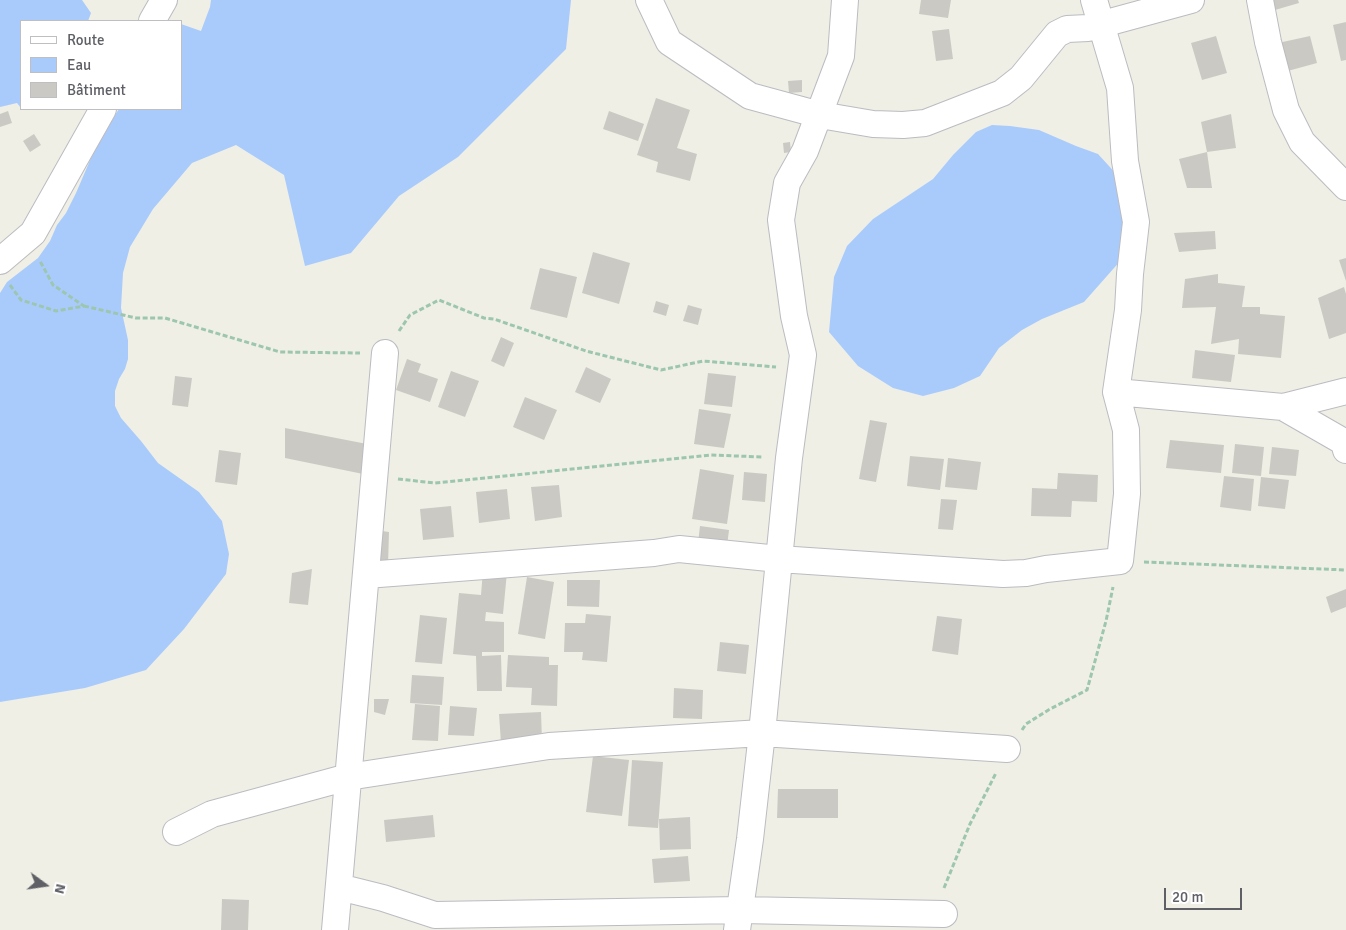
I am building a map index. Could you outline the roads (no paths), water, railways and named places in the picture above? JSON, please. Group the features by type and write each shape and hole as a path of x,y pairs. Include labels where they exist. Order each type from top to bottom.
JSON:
{"street":[{"path":"153,20 164,0"},
{"path":"650,0 669,42 750,96 820,115 873,124 903,125 925,123 1002,93 1020,78 1056,34 1067,29 1088,28 1097,12"},
{"path":"738,920 762,733 788,458 803,355 794,316 781,220 787,183 805,151 841,56 845,0"},
{"path":"1097,12 1191,0"},
{"path":"1260,0 1268,42 1286,110 1302,142 1346,187"},
{"path":"366,575 654,553 679,549 779,559 1003,574 1026,573 1120,561 1127,494 1126,430 1116,392 1128,310 1136,222 1125,161 1120,88 1097,12"},
{"path":"4,272 33,233 101,110"},
{"path":"335,930 385,353"},
{"path":"1116,392 1284,407 1346,391"},
{"path":"1284,407 1344,442 1346,450"},
{"path":"176,832 212,814 348,777 549,746 762,733 1007,749"},
{"path":"339,887 383,898 435,915 738,920 944,914"}],"water":[{"path":"0,0 82,0 91,13 88,20 20,20 20,107 17,103 0,107"},
{"path":"211,0 571,0 566,49 458,157 399,196 351,253 305,266 284,175 236,145 192,163 153,209 130,247 123,273 121,308 128,340 128,359 115,391 115,406 121,418 158,463 199,492 222,521 229,554 226,574 184,629 146,670 85,688 0,702 0,293 7,282 38,258 50,241 76,193 100,137 118,110 182,110 182,24 201,31"},
{"path":"992,125 1039,130 1098,154 1120,178 1125,220 1122,259 1084,302 1042,319 1022,330 999,348 980,376 954,388 923,396 893,388 858,366 829,332 834,277 847,246 873,219 933,179 976,132"}]}
